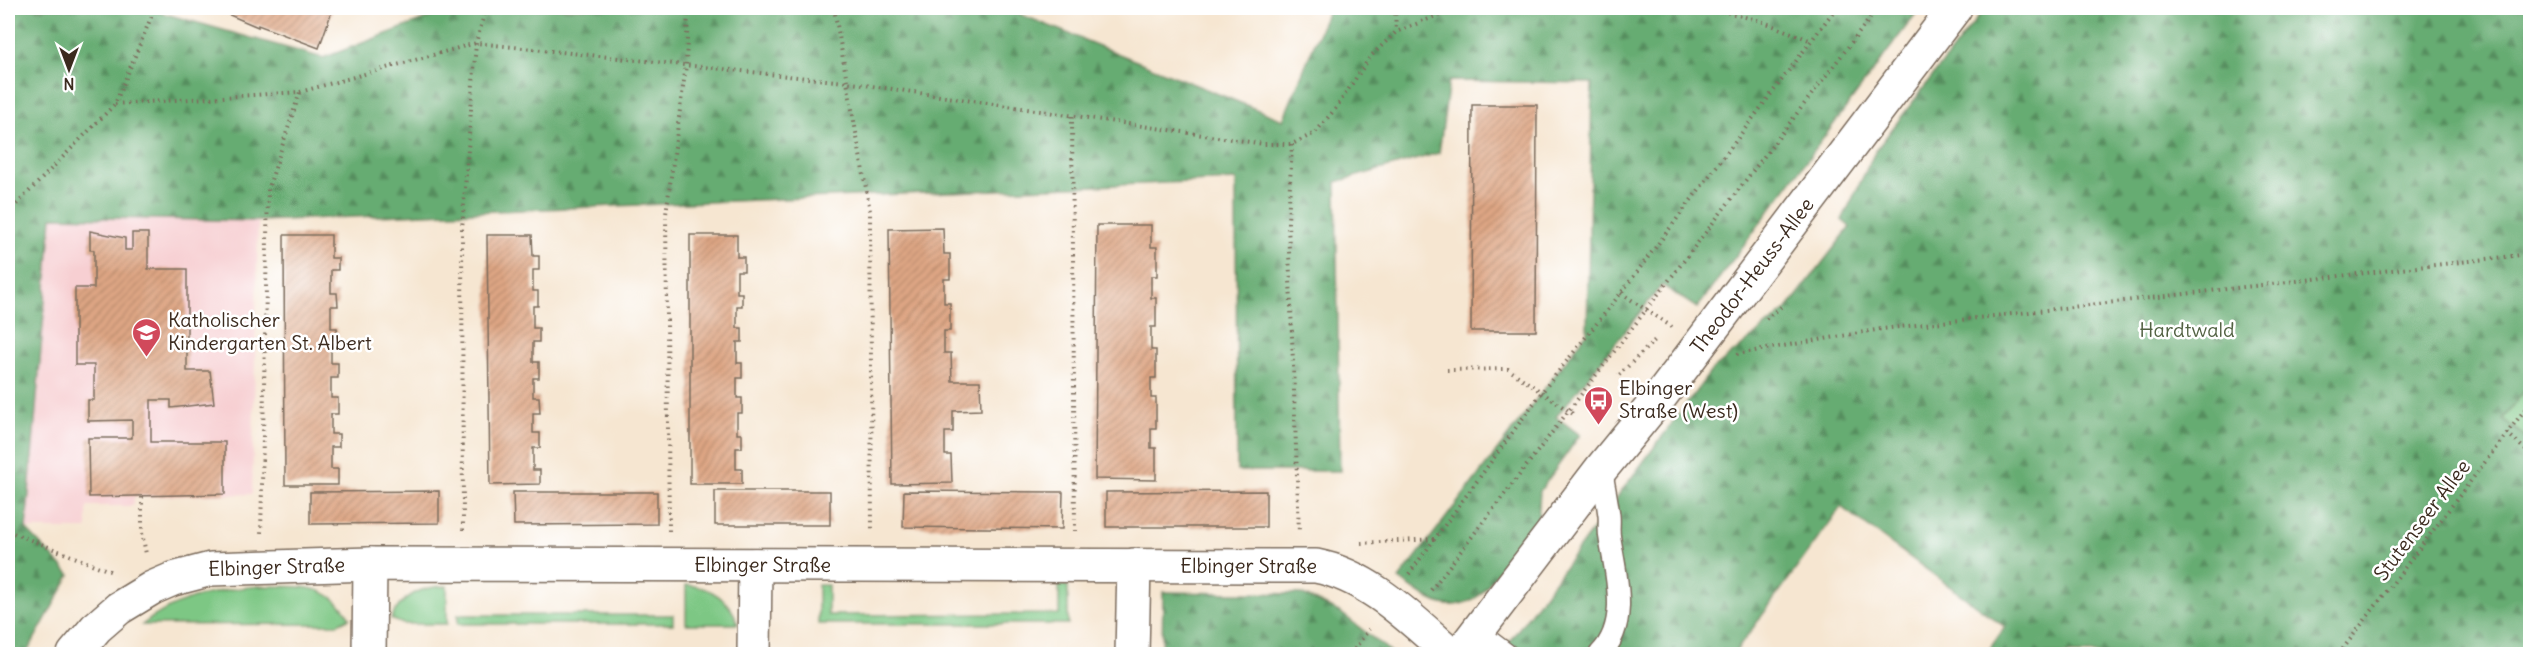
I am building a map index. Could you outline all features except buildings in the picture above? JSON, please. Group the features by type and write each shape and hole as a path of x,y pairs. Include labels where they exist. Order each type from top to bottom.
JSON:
{"street":[{"name":"Theodor-Heuss-Allee","path":"1469,644 1955,8"},
{"name":"Elbinger Straße","path":"74,654 111,614 152,588 173,579 211,569 370,564 1316,566 1344,573 1357,580 1451,654"},
{"path":"369,654 370,564"},
{"path":"754,565 754,654"},
{"path":"1132,654 1134,565"}],"lane":[{"path":"1600,654 1612,638 1619,608 1617,571 1609,537 1609,516 1601,469"},
{"path":"1469,644 1506,654"}],"path":[{"path":"8,213 116,104 155,8"},
{"path":"463,565 462,229 476,43 486,8"},
{"path":"669,565 666,214 686,65 688,8"},
{"path":"834,8 845,82 870,211 873,565"},
{"path":"1395,8 1396,32"},
{"path":"116,104 300,92 476,43 845,82 1264,144 1292,144 1315,133 1336,108 1370,57 1396,32 1436,16 1472,8"},
{"path":"1710,8 1761,21 1812,41"},
{"path":"1399,611 1435,539 1542,392 1621,293 1836,8"},
{"path":"1351,654 1399,611 1569,410 1878,8"},
{"path":"261,566 268,189 300,92"},
{"path":"1072,116 1075,565"},
{"path":"1292,144 1288,222 1300,566"},
{"path":"1731,355 1882,329 2530,254"},
{"path":"1619,375 1668,324"},
{"path":"1447,370 1508,369 1576,416"},
{"name":"Stutenseer Allee","path":"2339,654 2530,403"},
{"path":"2507,433 2530,454"},
{"path":"142,497 142,533"},
{"path":"8,531 152,588"},
{"path":"1356,543 1435,539"}],"shaded area":[{"name":"Katholischer Kindergarten St. Albert","path":"51,217 258,221 252,494 134,497 133,506 87,506 87,529 26,529"}],"green space":[{"path":"8,8 145,8 323,58 447,11 449,8 1005,8 1283,120 1329,8 1920,8 1697,308 1662,285 1556,417 1580,435 1540,491 1538,522 1480,595 1468,602 1457,605 1438,603 1399,579 1587,333 1592,83 1449,81 1439,153 1336,182 1340,471 1237,471 1236,180 258,221 52,217 26,529 70,575 26,654 8,654"},
{"name":"Hardtwald","path":"1985,8 2530,8 2530,383 2503,419 2530,441 2530,654 1986,654 2005,627 1841,507 1734,654 1500,654 1711,371 1786,310 1850,227 1842,220 1876,150"},
{"path":"2530,383 2530,441 2503,419"},
{"path":"686,585 711,591 725,601 735,615 738,624 686,624"},
{"path":"818,585 828,585 828,615 1059,614 1059,585 1068,586 1068,624 818,624"},
{"path":"260,586 311,588 332,598 350,618 338,624 142,625 168,608 198,597"},
{"path":"447,586 447,624 403,624 391,619 400,604 413,594 429,588"},
{"path":"1163,592 1301,594 1341,613 1393,654 1162,654"},
{"path":"458,615 673,615 673,624 458,624"}],"place":[{"name":"Katholischer Kindergarten St. Albert","path":"147,358"},
{"name":"Elbinger Straße (West)","path":"1598,426"}]}
